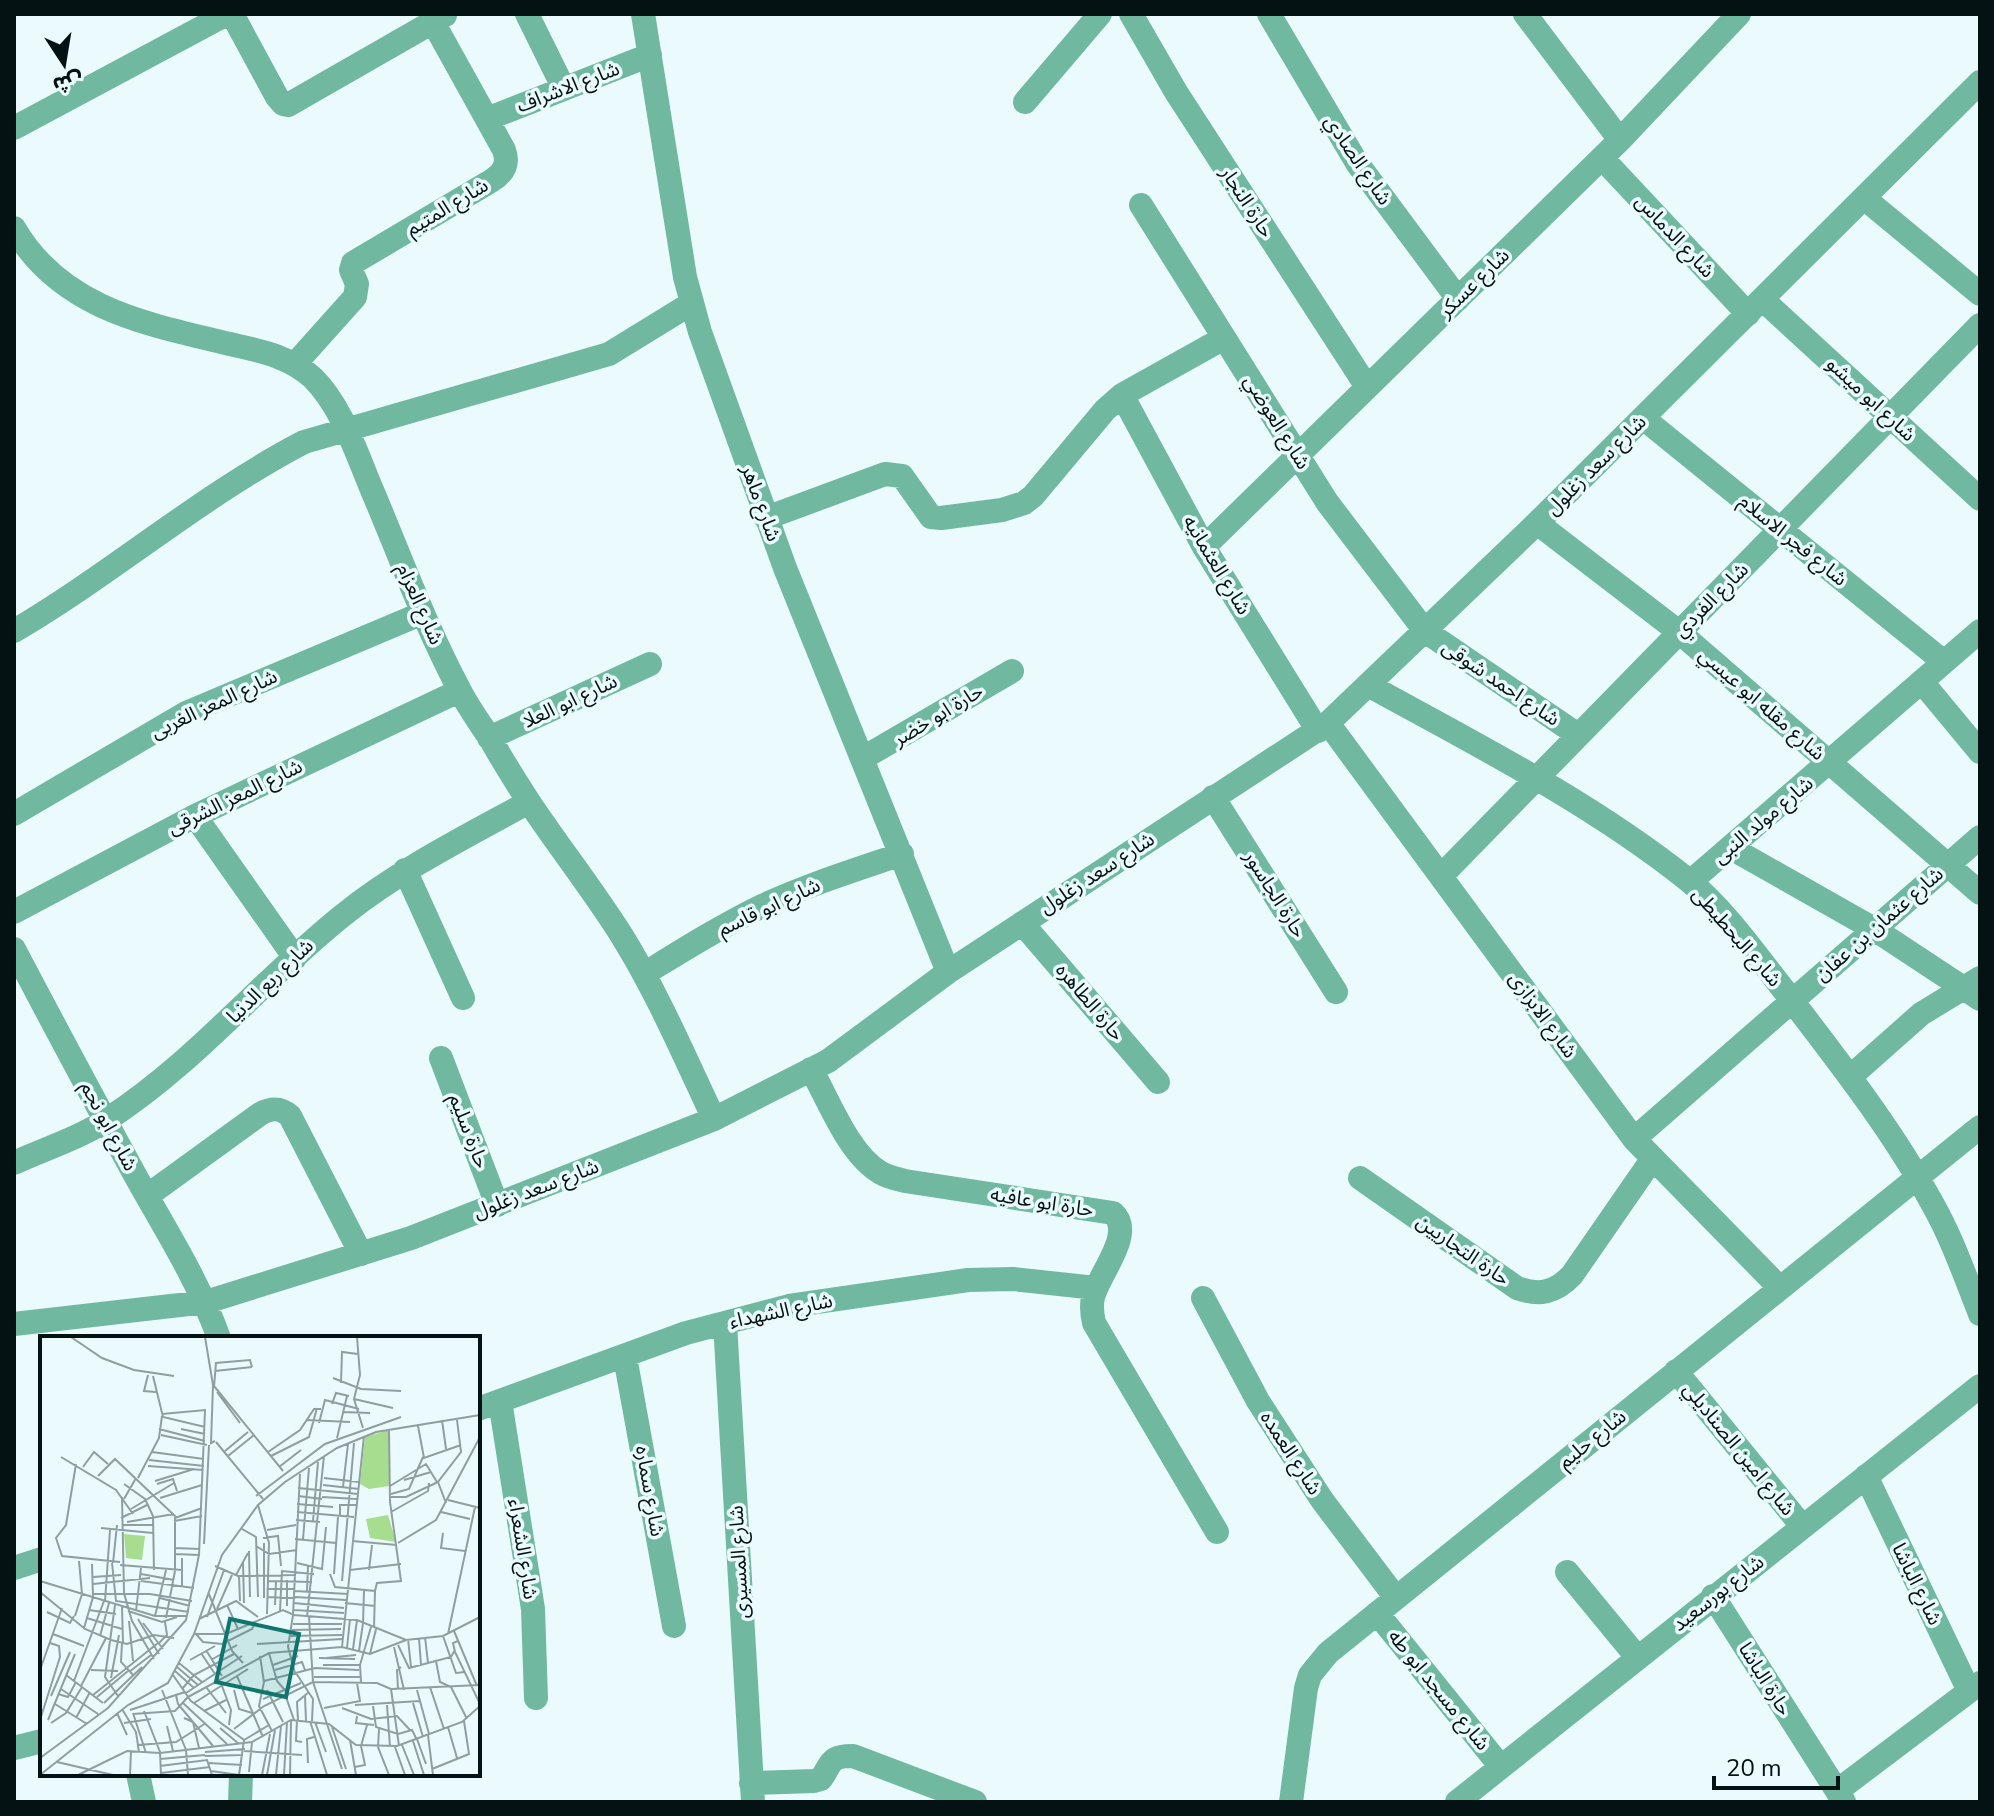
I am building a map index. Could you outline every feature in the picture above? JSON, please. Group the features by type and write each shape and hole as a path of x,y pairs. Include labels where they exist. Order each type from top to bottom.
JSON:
{"street":[{"path":"14,128 230,14 277,97 288,105 440,18"},
{"path":"527,14 564,89"},
{"name":"شارع ماهر","path":"643,14 692,303 766,518 948,972"},
{"path":"1025,102 1100,14"},
{"name":"حارة النجار","path":"1131,14 1176,92 1367,387"},
{"name":"شارع الصادي","path":"1269,14 1357,163 1458,299"},
{"path":"1525,14 1620,140"},
{"name":"شارع عسكر","path":"1204,547 1602,158 1739,14"},
{"name":"شارع المتيم","path":"295,364 355,297 357,284 351,270 353,263 499,176 507,159 440,18"},
{"name":"شارع الاشراف","path":"487,119 650,55"},
{"name":"شارع سعد زغلول","path":"14,1324 48,1328 206,1302 411,1238 714,1119 828,1061 948,972 1323,727 1537,523 1980,82"},
{"name":"شارع الدماس","path":"1602,158 1755,307"},
{"path":"1864,198 1980,294"},
{"name":"شارع العوضي","path":"1141,205 1327,502 1425,631"},
{"name":"شارع العزام","path":"14,228 23,244 50,272 80,296 114,313 151,325 273,354 295,364 314,379 347,431 459,691 529,802 622,936 644,974 714,1119"},
{"path":"14,631 90,583 265,462 304,442 609,354 692,303"},
{"name":"شارع ابو ميشو","path":"1755,307 1890,417 1980,499"},
{"name":"شارع الفردي","path":"1442,875 1980,325"},
{"path":"766,518 893,473 902,476 931,517 1013,508 1033,496 1089,428 1122,395 1224,338"},
{"name":"شارع العثمانيه","path":"1122,395 1204,547 1323,727"},
{"name":"شارع فجر الاسلام","path":"1643,418 1944,662"},
{"name":"شارع مقله ابو عيسي","path":"1537,523 1679,632 1980,893"},
{"name":"شارع المعز الغربى","path":"14,814 186,713 423,613"},
{"name":"شارع احمد شوقى","path":"1425,631 1578,735"},
{"name":"شارع مولد النبى","path":"1690,882 1980,631"},
{"name":"شارع ابو العلا","path":"489,738 650,664"},
{"name":"حارة ابو خضر","path":"863,758 1012,671"},
{"path":"1922,682 1980,752"},
{"name":"شارع البحطيطى","path":"1368,685 1538,777 1690,882 1742,937 1850,1077 1917,1177 1946,1229 1980,1314"},
{"name":"شارع المعز الشرقى","path":"14,912 195,816 459,691"},
{"name":"شارع الابزازى","path":"1323,727 1442,875 1634,1139 1780,1288"},
{"name":"حارة الجاسور","path":"1213,797 1336,992"},
{"name":"شارع ربع الدنيا","path":"14,1163 106,1121 178,1068 341,916 405,870 529,802"},
{"path":"195,816 295,958"},
{"name":"شارع عثمان بن عفان","path":"1634,1139 1980,837"},
{"path":"1731,848 1974,988"},
{"name":"شارع ابو قاسم","path":"644,974 764,906 806,887 902,854"},
{"path":"405,870 463,998"},
{"name":"حارة الطاهره","path":"1022,923 1158,1082"},
{"name":"شارع ابو نجم","path":"14,949 206,1302"},
{"path":"1850,1077 1921,1014 1974,988"},
{"name":"حارة سليم","path":"441,1058 497,1205"},
{"name":"حارة ابو عافيه","path":"811,1069 850,1141 863,1160 882,1175 1113,1213 1122,1227 1121,1235 1092,1299 1094,1323 1217,1532"},
{"path":"147,1196 267,1110 283,1110 290,1116 361,1254"},
{"name":"شارع حليم","path":"1291,1802 1306,1688 1310,1675 1328,1653 1980,1127"},
{"name":"حارة التجاريين","path":"1360,1178 1517,1288 1531,1293 1546,1293 1561,1287 1572,1275 1653,1158"},
{"name":"شارع الشهداء","path":"489,1405 686,1333 789,1306 968,1280 1013,1279 1096,1288"},
{"name":"شارع العمده","path":"1203,1298 1258,1401 1386,1605"},
{"path":"206,1302 218,1336"},
{"name":"شارع المسيرى","path":"725,1323 752,1792"},
{"name":"شارع سماره","path":"625,1357 674,1626"},
{"name":"شارع امين الصناديلي","path":"1676,1371 1802,1526"},
{"name":"شارع بورسعيد","path":"1457,1802 1980,1386"},
{"name":"شارع الشعراء","path":"489,1405 533,1609 536,1698"},
{"name":"شارع الباشا","path":"1866,1476 1975,1687"},
{"path":"14,1568 40,1560"},
{"path":"1567,1572 1637,1657"},
{"name":"حارة الباشا","path":"1713,1596 1840,1796"},
{"name":"شارع مسجد ابو طه","path":"1386,1605 1501,1767"},
{"path":"1840,1796 1975,1687"},
{"path":"14,1748 40,1742"},
{"path":"752,1792 821,1779 829,1761 853,1756 975,1802"},
{"path":"138,1776 144,1802"},
{"path":"240,1802 241,1776"}]}
